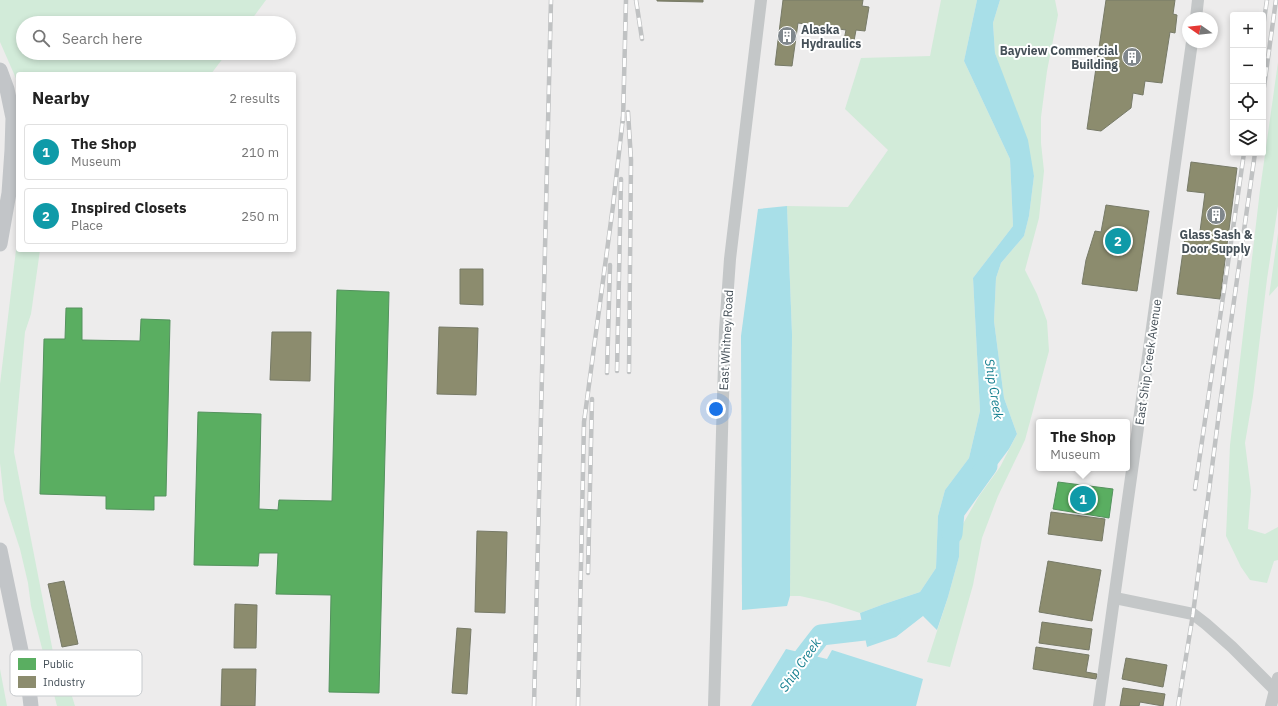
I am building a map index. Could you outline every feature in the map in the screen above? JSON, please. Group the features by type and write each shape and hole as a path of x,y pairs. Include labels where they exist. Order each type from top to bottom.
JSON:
{"main road":[{"path":"0,70 7,89 13,118 9,193 0,244"},
{"path":"0,550 21,650"},
{"path":"30,696 31,706"},
{"path":"31,696 34,706"}],"street":[{"name":"East Whitney Road","path":"714,706 725,330 730,259 762,0"},
{"path":"1197,12 1198,0"},
{"name":"East Ship Creek Avenue","path":"1099,706 1191,48"},
{"path":"1115,598 1193,614 1232,647 1276,692"},
{"path":"1271,706 1276,692 1278,678"}],"green space":[{"path":"0,0 266,0 254,16 16,16 16,60 222,60 213,72 16,72 16,78 0,42"},
{"path":"941,0 977,0 964,61 1010,159 1013,226 973,278 980,411 969,458 945,490 938,516 936,568 920,592 860,613 827,602 800,596 790,596 792,334 787,206 848,207 888,150 845,109 861,58 930,56"},
{"path":"1000,0 1055,0 1058,15 1047,71 1041,117 1041,143 1044,171 1039,218 1025,270 1037,294 1047,321 1049,351 1025,440 998,496 982,538 973,585 950,667 927,662 959,557 960,529 979,496 1000,467 1017,434 1004,398 994,321 996,278 1001,263 1024,236 1029,216 1034,176 995,53 993,23"},
{"path":"1278,62 1278,206 1267,279 1253,396 1245,443 1251,491 1248,529 1265,534 1278,527 1278,560 1274,561 1267,583 1250,580 1241,567 1226,536 1230,445 1266,147"},
{"path":"1278,233 1278,286 1269,296"},
{"path":"16,250 16,252 40,252 31,314 25,332 14,452 53,650 42,650 31,606 28,583 20,549 4,500 0,463 0,384"},
{"path":"0,669 7,706 0,706"},
{"path":"54,696 72,696 75,706 57,706"}],"water":[{"path":"977,0 1000,0 993,23 995,53 1028,140 1034,176 1029,216 1024,236 1001,263 996,278 994,321 1004,398 1017,434 1009,449 997,465 957,500 960,529 959,557 937,630 923,616 896,637 867,647 860,613 920,592 936,568 938,516 945,490 969,458 980,411 973,278 1013,226 1010,159 964,61"},
{"path":"787,206 792,334 790,596 787,606 742,610 741,336 758,209"},
{"path":"786,649 827,659 832,650 923,679 916,706 751,706"}],"building: Public":[{"path":"337,290 389,292 379,693 329,692 331,595 276,594 278,553 259,553 258,566 194,565 198,412 261,414 259,509 278,510 279,500 332,501"},
{"path":"66,308 82,308 82,340 140,341 141,319 170,320 166,496 154,496 154,510 106,509 106,496 40,494 44,339 65,339"},
{"path":"1058,482 1113,489 1109,518 1053,509"}],"building: Industry":[{"path":"703,0 703,2 657,1"},
{"name":"Alaska Hydraulics","path":"783,0 863,0 862,6 869,7 865,31 856,30 854,41 844,40 846,30 798,23 792,66 775,65"},
{"name":"Bayview Commercial Building","path":"1106,0 1175,0 1173,14 1177,15 1175,33 1170,32 1162,83 1145,81 1143,95 1133,93 1131,108 1101,131 1087,129"},
{"name":"Glass Sash & Door Supply","path":"1191,162 1237,168 1220,299 1177,294 1185,237 1199,239 1205,193 1187,191"},
{"path":"1106,205 1149,211 1137,291 1082,284 1086,260 1095,231 1101,232"},
{"path":"460,269 483,269 483,305 460,304"},
{"path":"439,327 478,328 476,395 437,394"},
{"path":"272,332 311,332 310,381 270,380"},
{"path":"1051,512 1105,519 1102,541 1048,534"},
{"path":"477,531 507,532 505,613 475,612"},
{"path":"1048,561 1101,570 1092,621 1039,612"},
{"path":"64,581 78,644 62,647 48,584"},
{"path":"235,604 257,605 256,648 234,648"},
{"path":"1042,622 1092,629 1089,650 1039,643"},
{"path":"457,628 471,629 467,694 452,693"},
{"path":"1036,647 1089,655 1086,672 1097,674 1096,679 1033,669"},
{"path":"1126,658 1167,665 1163,687 1122,679"},
{"path":"222,669 256,669 255,706 221,706"},
{"path":"1123,688 1165,694 1163,706 1140,702 1139,706 1120,706"}],"waterway":[{"name":"Ship Creek","path":"952,534 954,512 987,466"},
{"name":"Ship Creek","path":"772,706 788,679 821,635 864,630 890,621"}],"railway":[{"path":"534,706 551,0"},
{"path":"623,121 626,0"},
{"path":"636,0 642,39"},
{"path":"1265,12 1267,0"},
{"path":"1264,84 1276,0"},
{"path":"628,112 631,160 629,372"},
{"path":"578,706 584,422 613,206 623,117"},
{"path":"1195,489 1244,156"},
{"path":"1178,706 1193,614 1229,336 1255,156"},
{"path":"617,371 621,179"},
{"path":"607,373 610,265"},
{"path":"588,573 592,399"}],"place":[{"name":"Alaska Hydraulics","path":"787,36"},
{"name":"Bayview Commercial Building","path":"1132,57"},
{"name":"Glass Sash & Door Supply","path":"1216,215"},
{"name":"Inspired Closets","path":"1118,241"},
{"name":"The Shop","path":"1083,499"}]}
